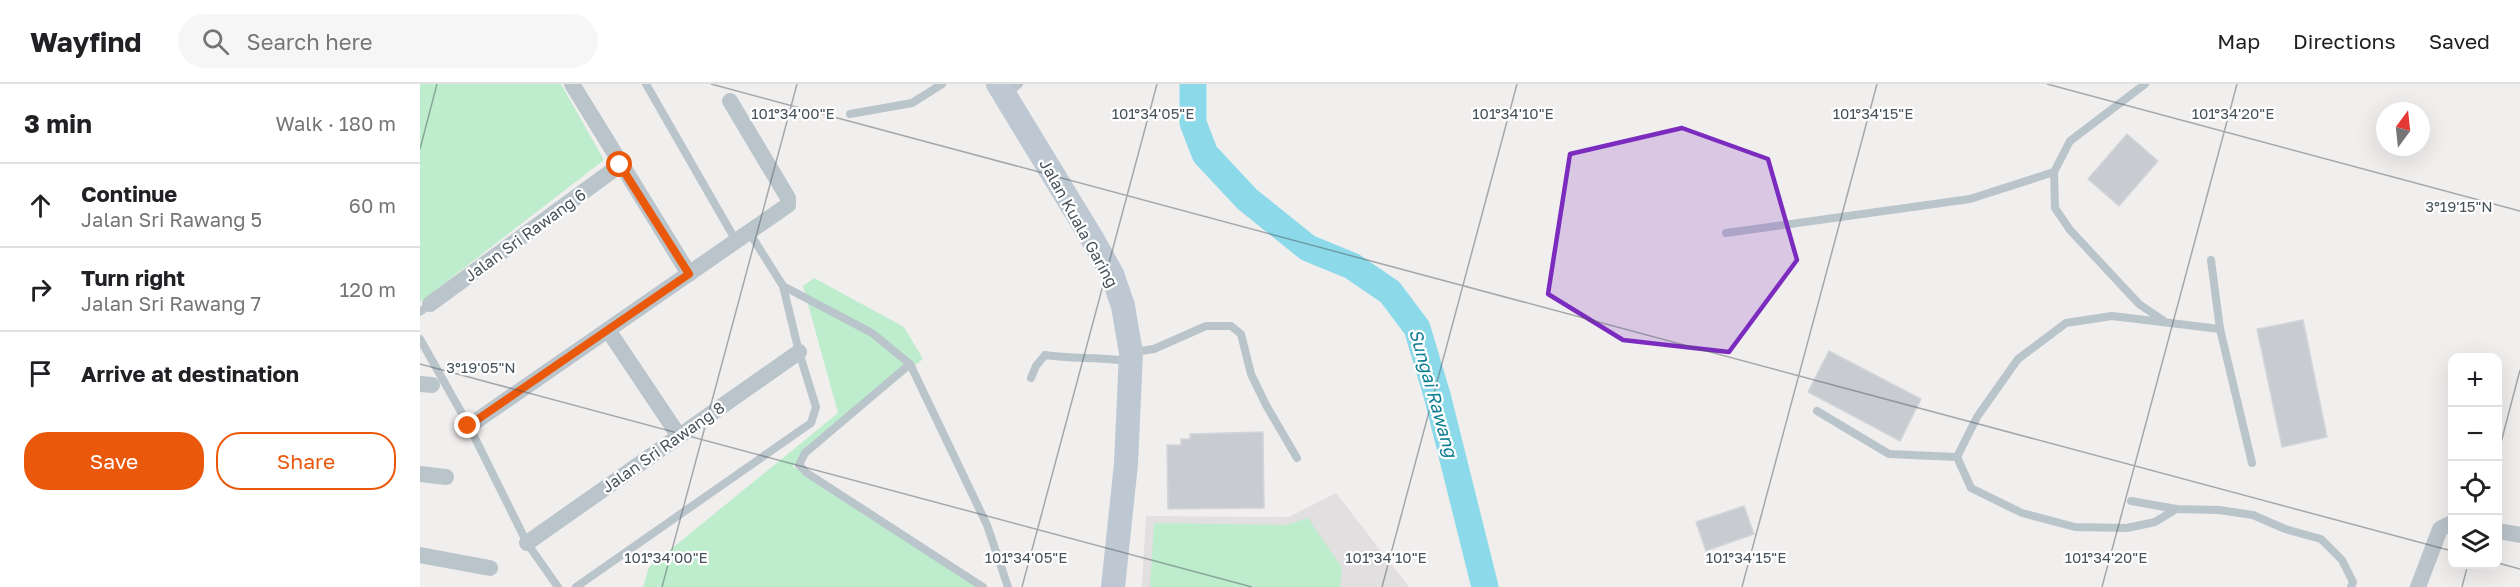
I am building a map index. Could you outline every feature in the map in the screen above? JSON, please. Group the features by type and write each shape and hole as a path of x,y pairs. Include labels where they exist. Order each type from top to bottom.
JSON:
{"street":[{"path":"572,84 689,274"},
{"name":"Jalan Kuala Garing","path":"1007,88 1112,274 1123,306 1131,358 1126,464 1113,587"},
{"path":"468,426 788,205 788,198 730,101"},
{"name":"Jalan Sri Rawang 6","path":"425,308 620,165"},
{"path":"608,330 679,436"},
{"name":"Jalan Sri Rawang 8","path":"527,543 799,352"},
{"path":"420,474 446,477"},
{"path":"2418,587 2440,529 2448,526"},
{"path":"2502,532 2520,535"},
{"path":"420,555 490,568"}],"lane":[{"path":"646,84 742,237 783,286 872,333 910,364 987,525 1008,587"},
{"path":"850,114 912,103 942,84"},
{"path":"2145,84 2070,141 2054,172 2055,208 2070,230 2139,304 2167,323"},
{"path":"1726,233 1970,199 2054,172"},
{"path":"2211,260 2220,329 2252,463"},
{"path":"576,587 811,423 816,406 799,352 783,286"},
{"path":"1957,457 1977,417 2018,359 2066,323 2112,316 2220,329"},
{"path":"1031,378 1036,366 1045,356 1072,359 1131,358 1206,326 1231,326 1241,334 1251,374 1297,458"},
{"path":"420,339 468,426 527,543 558,587"},
{"path":"910,364 805,453 799,465 807,473 983,587"},
{"path":"1817,411 1889,454 1957,457"},
{"path":"1957,457 1971,488 2022,513 2075,527 2127,528 2155,522 2176,509"},
{"path":"2132,501 2176,509 2218,510 2253,515 2285,529 2321,539 2342,560 2353,582 2351,587"}],"highlighted area":[{"path":"1682,128 1768,159 1797,260 1729,352 1623,340 1548,294 1570,154"}],"shaded area":[{"path":"1336,493 1409,587 1142,587 1146,516 1289,517"}],"green space":[{"path":"420,84 561,84 604,160 420,302"},
{"path":"814,278 904,327 923,359 792,466 979,587 643,587 649,567 838,413 803,286"},
{"path":"1308,518 1342,568 1340,587 1150,587 1154,523 1287,525"}],"building":[{"path":"2127,134 2158,161 2119,206 2088,179"},
{"path":"2303,320 2327,437 2282,447 2257,329"},
{"path":"1829,351 1921,399 1900,441 1808,392"},
{"path":"1263,432 1264,508 1168,509 1167,445 1181,445 1181,439 1190,439 1190,434"},
{"path":"1744,506 1754,534 1706,551 1696,522"}],"waterway":[{"name":"Sungai Rawang","path":"1193,84 1193,123 1205,154 1247,199 1308,248 1352,266 1390,292 1417,328 1437,395 1485,587"}],"route":[{"path":"468,426 689,274 620,165"}]}
